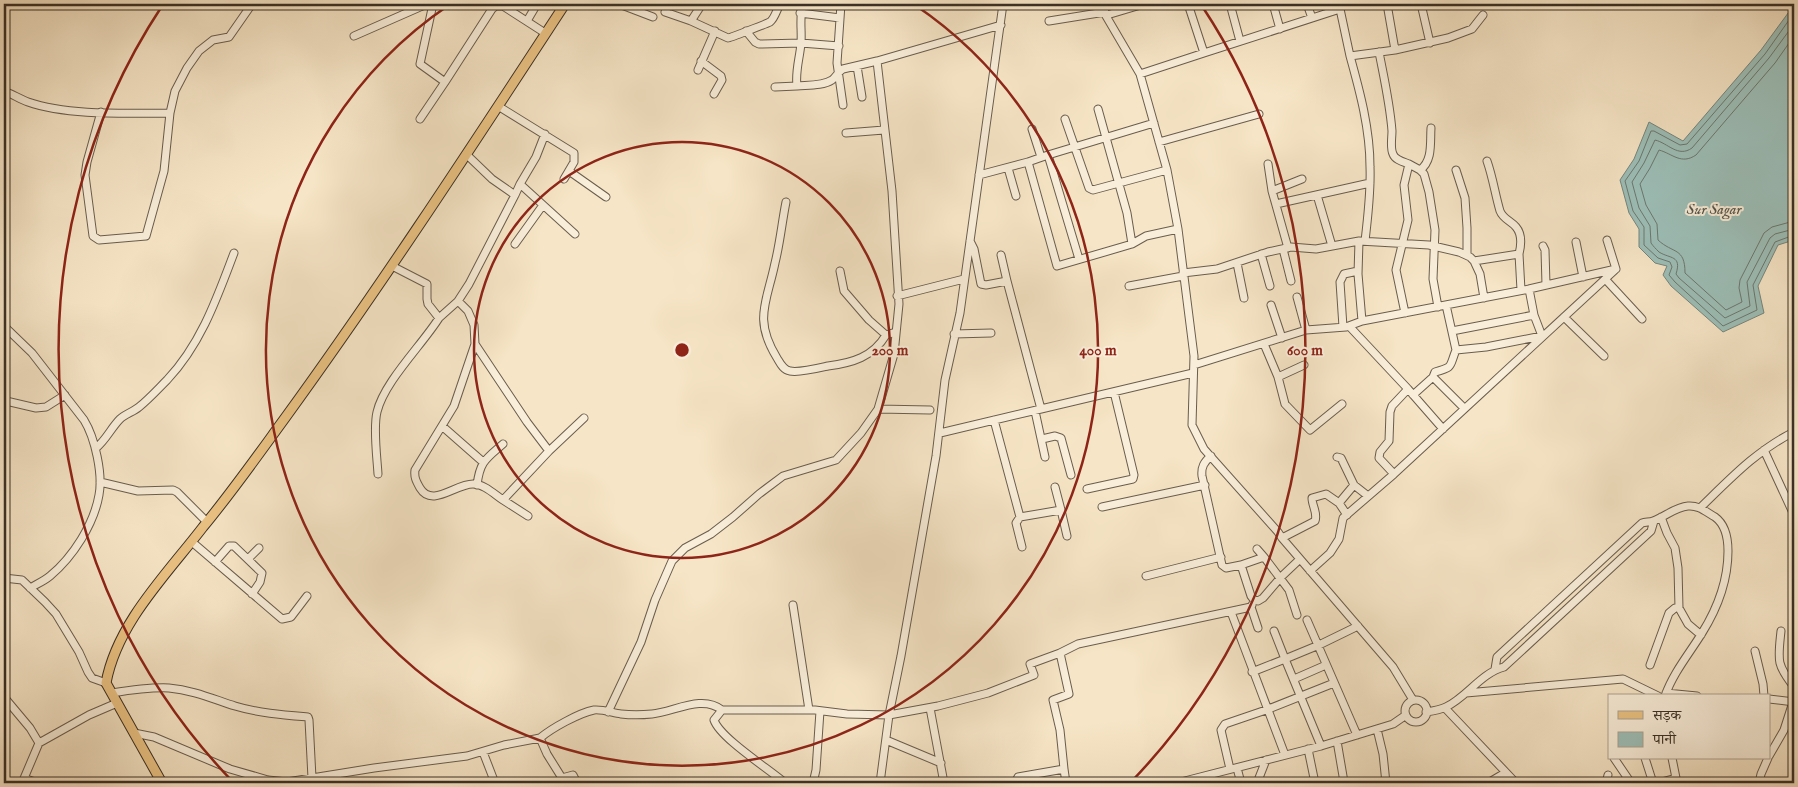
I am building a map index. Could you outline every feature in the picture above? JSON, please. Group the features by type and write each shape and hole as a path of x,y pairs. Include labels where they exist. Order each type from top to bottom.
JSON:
{"main road":[{"path":"162,783 106,683 109,664 121,637 144,603 285,418 392,266 565,4"}],"street":[{"path":"101,112 85,175 93,236 99,240 143,237 148,234 164,170 170,113 175,91 187,68 199,51 213,40 228,36 252,4"},
{"path":"354,36 427,4"},
{"path":"432,4 420,64 446,82"},
{"path":"527,21 537,4"},
{"path":"619,4 653,17"},
{"path":"669,4 665,12 731,38 771,21 780,4"},
{"path":"691,21 702,4"},
{"path":"796,86 797,64 801,43 800,13 803,4"},
{"path":"841,4 838,72 844,105"},
{"path":"880,783 889,716 940,433 945,380 960,313 1003,4"},
{"path":"1099,4 1140,74 1167,170 1178,229 1194,356 1192,425 1204,449 1278,532 1393,667 1413,700 1422,702 1426,707 1423,719 1419,721 1411,721 1406,716 1406,705 1413,700"},
{"path":"1049,21 1106,14 1139,4"},
{"path":"1188,4 1204,53"},
{"path":"1230,4 1240,41"},
{"path":"1273,4 1280,29"},
{"path":"1308,4 1312,18"},
{"path":"1387,4 1395,50"},
{"path":"1421,4 1430,43"},
{"path":"420,119 492,9 496,6 504,6 545,34"},
{"path":"1140,74 1280,29 1339,6 1365,114 1370,151 1370,183 1358,272 1362,321"},
{"path":"800,13 840,18"},
{"path":"1350,56 1395,50 1448,38 1472,29 1483,15"},
{"path":"775,87 826,83 834,79 843,68 877,61 1001,25"},
{"path":"746,31 759,44 801,43 839,46"},
{"path":"698,70 715,32"},
{"path":"1379,52 1388,98 1393,156 1420,170 1424,174 1429,192 1435,230 1436,247 1433,278 1438,307"},
{"path":"701,61 722,76 722,80 714,94"},
{"path":"608,712 641,642 655,600 672,561 685,548 710,534 784,476 836,460 878,409 894,354 898,296 892,191 877,61"},
{"path":"857,66 862,97"},
{"path":"4,91 42,106 101,112 170,113"},
{"path":"498,106 574,153 574,162 564,179"},
{"path":"1098,109 1127,213 1132,244"},
{"path":"1159,142 1259,114"},
{"path":"1065,119 1089,188 1093,190 1167,170"},
{"path":"980,175 1154,124"},
{"path":"1420,170 1426,166 1429,156 1431,128"},
{"path":"1032,129 1044,156 1079,259"},
{"path":"846,133 884,130"},
{"path":"378,474 377,410 388,388 439,318 458,301 469,284 520,184 536,157 545,134"},
{"path":"466,154 492,179 515,195"},
{"path":"1028,162 1057,266 1132,244 1146,236 1178,229"},
{"path":"1487,162 1501,212 1516,227 1519,233 1521,246 1519,254 1525,290 1542,336"},
{"path":"1268,164 1291,281"},
{"path":"1405,313 1396,270 1408,220 1404,185 1409,164"},
{"path":"1008,168 1016,196"},
{"path":"569,170 606,196"},
{"path":"1456,170 1465,198 1467,256"},
{"path":"1272,191 1302,179"},
{"path":"1276,204 1370,183"},
{"path":"520,184 575,234"},
{"path":"1317,195 1332,246"},
{"path":"786,202 776,258 763,305 767,338 782,367 790,371 799,371 853,361 874,350 880,345 886,335 896,332"},
{"path":"515,244 543,205"},
{"path":"970,240 974,249 981,284 986,285 1007,281"},
{"path":"1129,286 1217,268 1286,248 1304,247 1316,249 1362,240 1436,247 1467,256 1474,261 1480,274 1484,298"},
{"path":"1607,240 1616,269"},
{"path":"1576,242 1583,277"},
{"path":"1543,246 1545,250 1546,285"},
{"path":"96,448 103,442 121,418 140,406 166,381 182,362 199,336 211,311 234,252"},
{"path":"1261,254 1270,286"},
{"path":"1474,261 1519,254"},
{"path":"1001,255 1038,410 1045,457"},
{"path":"1237,262 1244,298"},
{"path":"392,266 427,284 428,304 439,318"},
{"path":"1194,365 1306,330 1346,326 1362,321 1525,290 1616,269"},
{"path":"1310,571 1330,553 1339,539 1344,518 1347,515 1616,269"},
{"path":"840,271 844,291 869,320 886,335"},
{"path":"1358,272 1344,274 1340,282 1346,326 1410,392 1442,429"},
{"path":"898,296 964,279"},
{"path":"1606,280 1642,319"},
{"path":"1297,297 1306,330"},
{"path":"458,301 468,311 474,325 475,344 454,406 415,470 415,479 421,490 432,497 468,485 484,487 528,516"},
{"path":"1272,305 1282,338"},
{"path":"1394,474 1379,458 1379,454 1389,441 1392,406 1433,377 1435,372 1446,371 1456,350 1446,305"},
{"path":"1452,331 1534,314"},
{"path":"1564,317 1604,356"},
{"path":"4,326 32,353 88,426 96,448 100,482 99,496 88,527 71,556 49,577 30,588"},
{"path":"954,334 991,333"},
{"path":"1456,350 1486,347 1542,336"},
{"path":"475,344 549,451"},
{"path":"1264,344 1278,377 1285,404 1310,430 1342,404"},
{"path":"1278,377 1304,365"},
{"path":"940,433 1193,374"},
{"path":"1433,377 1464,408"},
{"path":"4,391 5,378"},
{"path":"1088,489 1133,479 1134,475 1114,392"},
{"path":"4,397 6,401 36,408 46,407 65,395"},
{"path":"878,409 930,410"},
{"path":"503,500 549,451 584,418"},
{"path":"994,420 1020,517"},
{"path":"442,426 482,462"},
{"path":"1700,508 1753,458 1777,440 1794,432"},
{"path":"1042,439 1056,436 1061,438 1071,475"},
{"path":"477,485 482,462 502,444"},
{"path":"1764,450 1794,515"},
{"path":"1211,456 1205,461 1202,469 1224,567 1241,566 1264,557"},
{"path":"1338,457 1341,458 1354,485 1368,496"},
{"path":"100,482 138,491 173,490 207,522"},
{"path":"1339,503 1354,485"},
{"path":"1102,507 1205,486"},
{"path":"1055,487 1067,536"},
{"path":"1282,538 1315,521 1316,516 1312,501 1312,498 1315,496 1326,494 1339,503 1347,515"},
{"path":"1494,669 1497,656 1642,523 1654,521 1686,506 1696,506 1720,521 1726,530 1728,557 1720,596 1701,635 1686,655 1664,694"},
{"path":"1022,547 1016,523 1020,517 1061,510"},
{"path":"1661,517 1675,548 1678,568 1679,608 1688,624 1701,635"},
{"path":"1426,712 1445,708 1466,694 1494,669 1504,667 1651,531 1654,521"},
{"path":"192,542 282,619 291,617 307,596"},
{"path":"215,562 229,546 234,546 262,573 260,582 252,594"},
{"path":"248,559 259,548"},
{"path":"1257,548 1291,594 1297,614"},
{"path":"1146,576 1220,556"},
{"path":"134,733 154,737 230,769 268,780 287,782 467,756 504,745 540,738 566,721 595,710 623,714 652,714 693,704 706,703 713,704 722,710 809,710 889,716 930,708 988,692 1034,675 1030,664 1078,644 1231,612 1263,598 1280,577 1300,559"},
{"path":"1241,566 1258,628"},
{"path":"4,578 22,580 56,614 92,678 106,683"},
{"path":"793,604 809,710"},
{"path":"1650,665 1669,613 1674,608 1679,608"},
{"path":"1231,612 1266,710 1285,755"},
{"path":"1307,620 1357,735"},
{"path":"1252,672 1319,646 1358,626"},
{"path":"1274,631 1321,746"},
{"path":"1781,631 1779,658 1781,670 1794,687"},
{"path":"1755,651 1764,694"},
{"path":"1060,653 1069,694 1053,700 1060,730 1066,783"},
{"path":"1294,679 1326,665"},
{"path":"1466,694 1624,679 1661,694"},
{"path":"1241,783 1234,769 1221,730 1222,726 1334,683"},
{"path":"112,693 140,689 170,688 201,694 237,706 308,717 312,778"},
{"path":"4,697 30,728 39,743"},
{"path":"1770,699 1794,702 1784,730 1770,755"},
{"path":"37,783 23,781 39,743 89,715 117,703"},
{"path":"930,708 944,783"},
{"path":"1445,708 1516,783"},
{"path":"722,710 714,720 719,729 785,783"},
{"path":"813,783 816,770 820,711"},
{"path":"1177,783 1193,781 1212,774 1321,746 1393,724 1406,716"},
{"path":"1377,729 1383,754 1386,783"},
{"path":"540,738 561,780 573,775 577,783"},
{"path":"886,740 941,763"},
{"path":"1337,741 1344,782"},
{"path":"1308,749 1315,783"},
{"path":"483,752 495,783"},
{"path":"1257,783 1266,760"},
{"path":"1615,760 1631,783"},
{"path":"1647,760 1653,783"},
{"path":"1658,783 1676,781 1672,760"},
{"path":"1759,783 1768,760"},
{"path":"1016,783 1018,777 1064,768"},
{"path":"1488,783 1505,773"},
{"path":"1212,774 1214,783"},
{"path":"1606,783 1608,775"}],"water":[{"name":"Sur Sagar","path":"1794,5 1794,240 1778,245 1758,286 1764,313 1723,332 1671,286 1663,275 1667,266 1655,263 1639,247 1639,229 1629,213 1620,180 1634,159 1649,122 1683,141 1761,50"}]}
